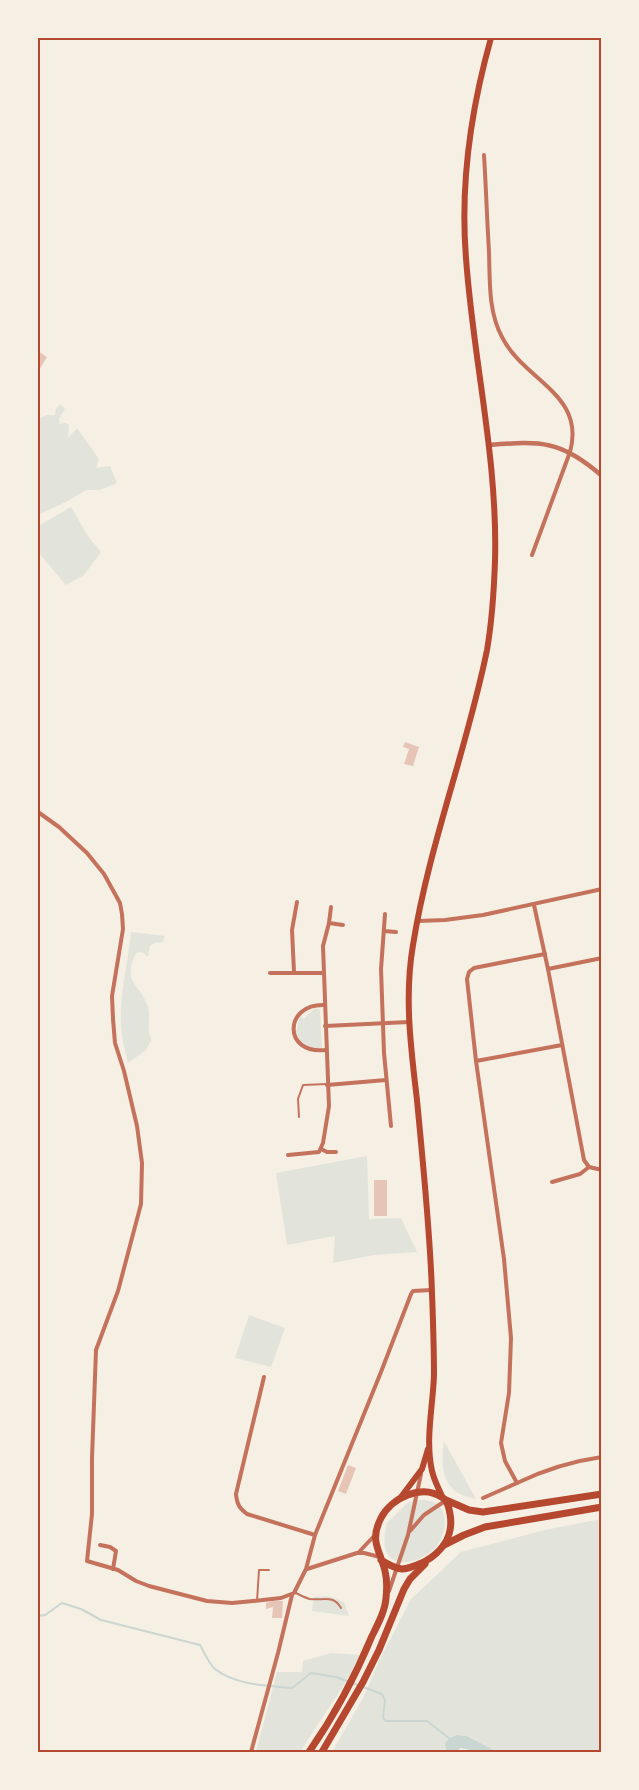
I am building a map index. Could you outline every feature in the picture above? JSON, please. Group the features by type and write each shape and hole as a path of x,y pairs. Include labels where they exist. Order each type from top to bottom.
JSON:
{"highway":[{"path":"309,1752 342,1701 380,1619 386,1598 387,1583 376,1548 375,1534 383,1514 391,1505 416,1492 431,1493 469,1510 483,1512 602,1494"},
{"path":"444,1545 451,1526 449,1507 445,1499"},
{"path":"322,1752 363,1682 404,1589 444,1545 464,1534 485,1527 602,1507"},
{"path":"380,1559 398,1568 410,1568 431,1557"}],"main road":[{"path":"445,1499 432,1470 430,1443 434,1377 432,1289 425,1186 409,1022 410,977 412,947 423,891 470,721 487,646 494,586 495,544 489,445 471,311 465,238 467,163 472,125 491,38"},
{"path":"398,1500 409,1489 422,1469 430,1443"}],"street":[{"path":"484,155 492,306 495,319 507,347 523,366 542,381 564,405 570,414 574,433 570,452 532,555"},
{"path":"489,445 524,442 555,446 586,462 602,476"},
{"path":"38,812 59,827 87,853 104,874 120,903 123,929 112,996 115,1043 137,1126 142,1163 141,1204 118,1291 96,1350 92,1514 87,1560 149,1586 207,1601 232,1603 258,1601 281,1598 293,1593"},
{"path":"418,921 483,915 602,889"},
{"path":"294,972 292,930 297,902"},
{"path":"534,905 584,1160 589,1167 602,1170"},
{"path":"288,1155 319,1152 321,1149 328,1106 323,946 331,907"},
{"path":"385,914 381,969 384,1053 391,1126"},
{"path":"328,923 343,925"},
{"path":"384,931 396,932"},
{"path":"518,1483 505,1461 501,1443 508,1402 511,1338 504,1258 476,1061 467,979 469,972 474,968 545,954"},
{"path":"548,969 602,958"},
{"path":"270,973 324,974"},
{"path":"325,1005 313,1005 301,1012 293,1030 296,1039 304,1048 315,1051 326,1050"},
{"path":"325,1026 409,1022"},
{"path":"476,1061 562,1045"},
{"path":"327,1084 387,1080"},
{"path":"321,1149 336,1152"},
{"path":"552,1182 580,1174 589,1167"},
{"path":"251,1752 293,1593 306,1569 315,1535 411,1294 413,1291 432,1289"},
{"path":"264,1377 236,1494 237,1501 240,1509 247,1514 315,1535"},
{"path":"253,1390 260,1392"},
{"path":"483,1498 553,1468 602,1457"},
{"path":"386,1598 408,1534 422,1469"},
{"path":"408,1534 424,1515 445,1499"},
{"path":"357,1553 375,1534"},
{"path":"100,1545 116,1551 113,1569"},
{"path":"306,1569 364,1552 380,1559"}],"lane":[{"path":"299,1117 298,1099 303,1085 327,1084"},
{"path":"258,1601 259,1570 269,1570"},
{"path":"293,1593 311,1599 333,1599 341,1608"}],"shaded area":[{"path":"60,404 65,409 59,419 60,424 69,425 68,438 77,428 99,459 96,468 110,466 117,483 100,490 86,490 38,515 38,419 47,415 55,415"},
{"path":"71,507 88,536 101,552 84,575 66,585 38,552 38,526"},
{"path":"131,932 165,936 163,942 150,946 148,957 142,952 136,953 132,963 131,976 148,1008 151,1041 146,1050 128,1063 122,1036 121,1010"},
{"path":"315,1008 320,1010 322,1048 317,1049 306,1046 296,1032 300,1016 304,1019"},
{"path":"367,1156 369,1219 401,1218 417,1252 374,1255 333,1263 335,1236 287,1245 276,1173"},
{"path":"249,1315 285,1328 271,1367 235,1358"},
{"path":"444,1441 476,1499 456,1492 450,1486 443,1470"},
{"path":"417,1500 432,1501 439,1506 445,1522 443,1534 438,1545 423,1557 409,1562 396,1561 390,1557 385,1548 387,1523 407,1503"},
{"path":"601,1519 601,1752 498,1752 468,1736 457,1735 445,1749 446,1752 332,1752 363,1698 411,1599 461,1552 545,1530"},
{"path":"328,1596 344,1602 349,1616 312,1611 314,1597"},
{"path":"331,1653 361,1655 300,1752 256,1752 277,1672 302,1672 303,1661"},
{"path":"457,1735 467,1736 498,1752 479,1752 461,1748 455,1752 446,1752 445,1743"}],"building":[{"path":"38,351 47,357 38,372"},
{"path":"405,742 419,747 413,766 404,764 409,749 403,747"},
{"path":"374,1180 387,1180 387,1216 374,1216"},
{"path":"348,1465 356,1468 346,1494 338,1491"},
{"path":"283,1601 282,1618 272,1618 273,1607 266,1609 266,1603"}],"waterway":[{"path":"38,1616 45,1615 62,1603 81,1609 101,1620 200,1645 215,1669 242,1682 292,1688 311,1673 336,1677 382,1694 385,1700 383,1718 386,1721 427,1721 450,1739"}]}
